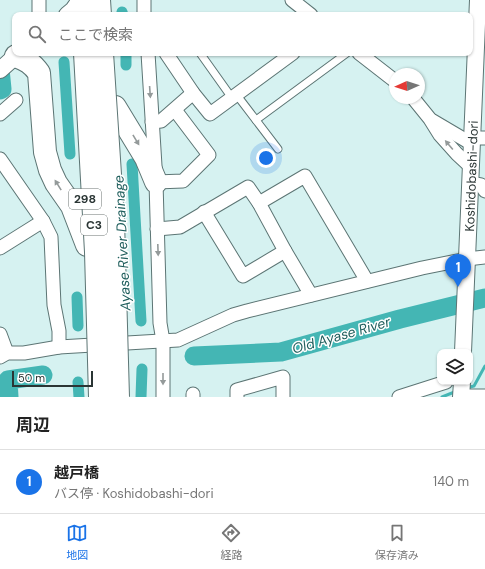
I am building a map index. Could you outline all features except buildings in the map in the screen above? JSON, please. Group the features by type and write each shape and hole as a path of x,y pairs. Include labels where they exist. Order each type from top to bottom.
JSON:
{"highway":[{"path":"99,0 100,12"},
{"path":"108,0 109,12"},
{"name":"298","path":"76,56 87,245 91,397"},
{"name":"C3","path":"85,56 96,252 100,397"},
{"name":"C3","path":"102,56 113,220 118,397"},
{"name":"298","path":"112,56 127,343 127,397"},
{"path":"11,60 27,60 39,73 45,152 50,170 56,183 72,206 87,245"},
{"path":"115,107 146,158 156,182"}],"street":[{"path":"39,0 39,12"},
{"path":"144,0 144,12"},
{"path":"292,0 307,12"},
{"name":"Koshidobashi-dori","path":"463,349 471,167 476,140 480,81 478,0"},
{"path":"148,56 156,182 160,323 163,341 163,397"},
{"path":"168,56 193,93 210,114 289,56"},
{"path":"363,56 389,76"},
{"path":"152,122 161,121 193,93"},
{"path":"0,114 16,100"},
{"path":"418,104 440,135 471,167"},
{"path":"156,182 183,181 209,155 175,110"},
{"path":"430,119 476,140"},
{"path":"0,159 43,222 50,237 54,305 59,347"},
{"path":"259,203 305,176 367,281"},
{"path":"470,183 481,185 485,191"},
{"path":"157,229 180,227 248,187 259,203 311,295"},
{"path":"204,212 243,276 285,251"},
{"path":"0,248 43,222"},
{"path":"0,334 4,355 59,347 178,340 233,315 247,311 367,281 467,259 485,258"},
{"path":"237,397 237,390 282,377 283,397"},
{"path":"399,397 437,385"},
{"path":"462,392 485,396"}],"lane":[{"path":"202,56 234,96 256,120 278,149"},
{"path":"256,120 343,56"}],"waterway":[{"name":"Ayase River Drainage","path":"126,56 126,65"},
{"name":"Ayase River Drainage","path":"64,62 70,154"},
{"path":"0,69 2,89 0,90"},
{"name":"Ayase River Drainage","path":"132,164 141,321"},
{"name":"Ayase River Drainage","path":"77,297 78,326"},
{"name":"Old Ayase River","path":"194,356 281,352 400,319 485,298"},
{"path":"466,388 474,386 485,366"},
{"name":"Ayase River Drainage","path":"141,397 142,369"},
{"name":"Old Ayase River","path":"9,397 8,380 43,375"},
{"name":"Ayase River Drainage","path":"78,382 79,397"},
{"path":"442,397 457,391"}],"place":[{"name":"越戸橋","path":"458,287"}]}
